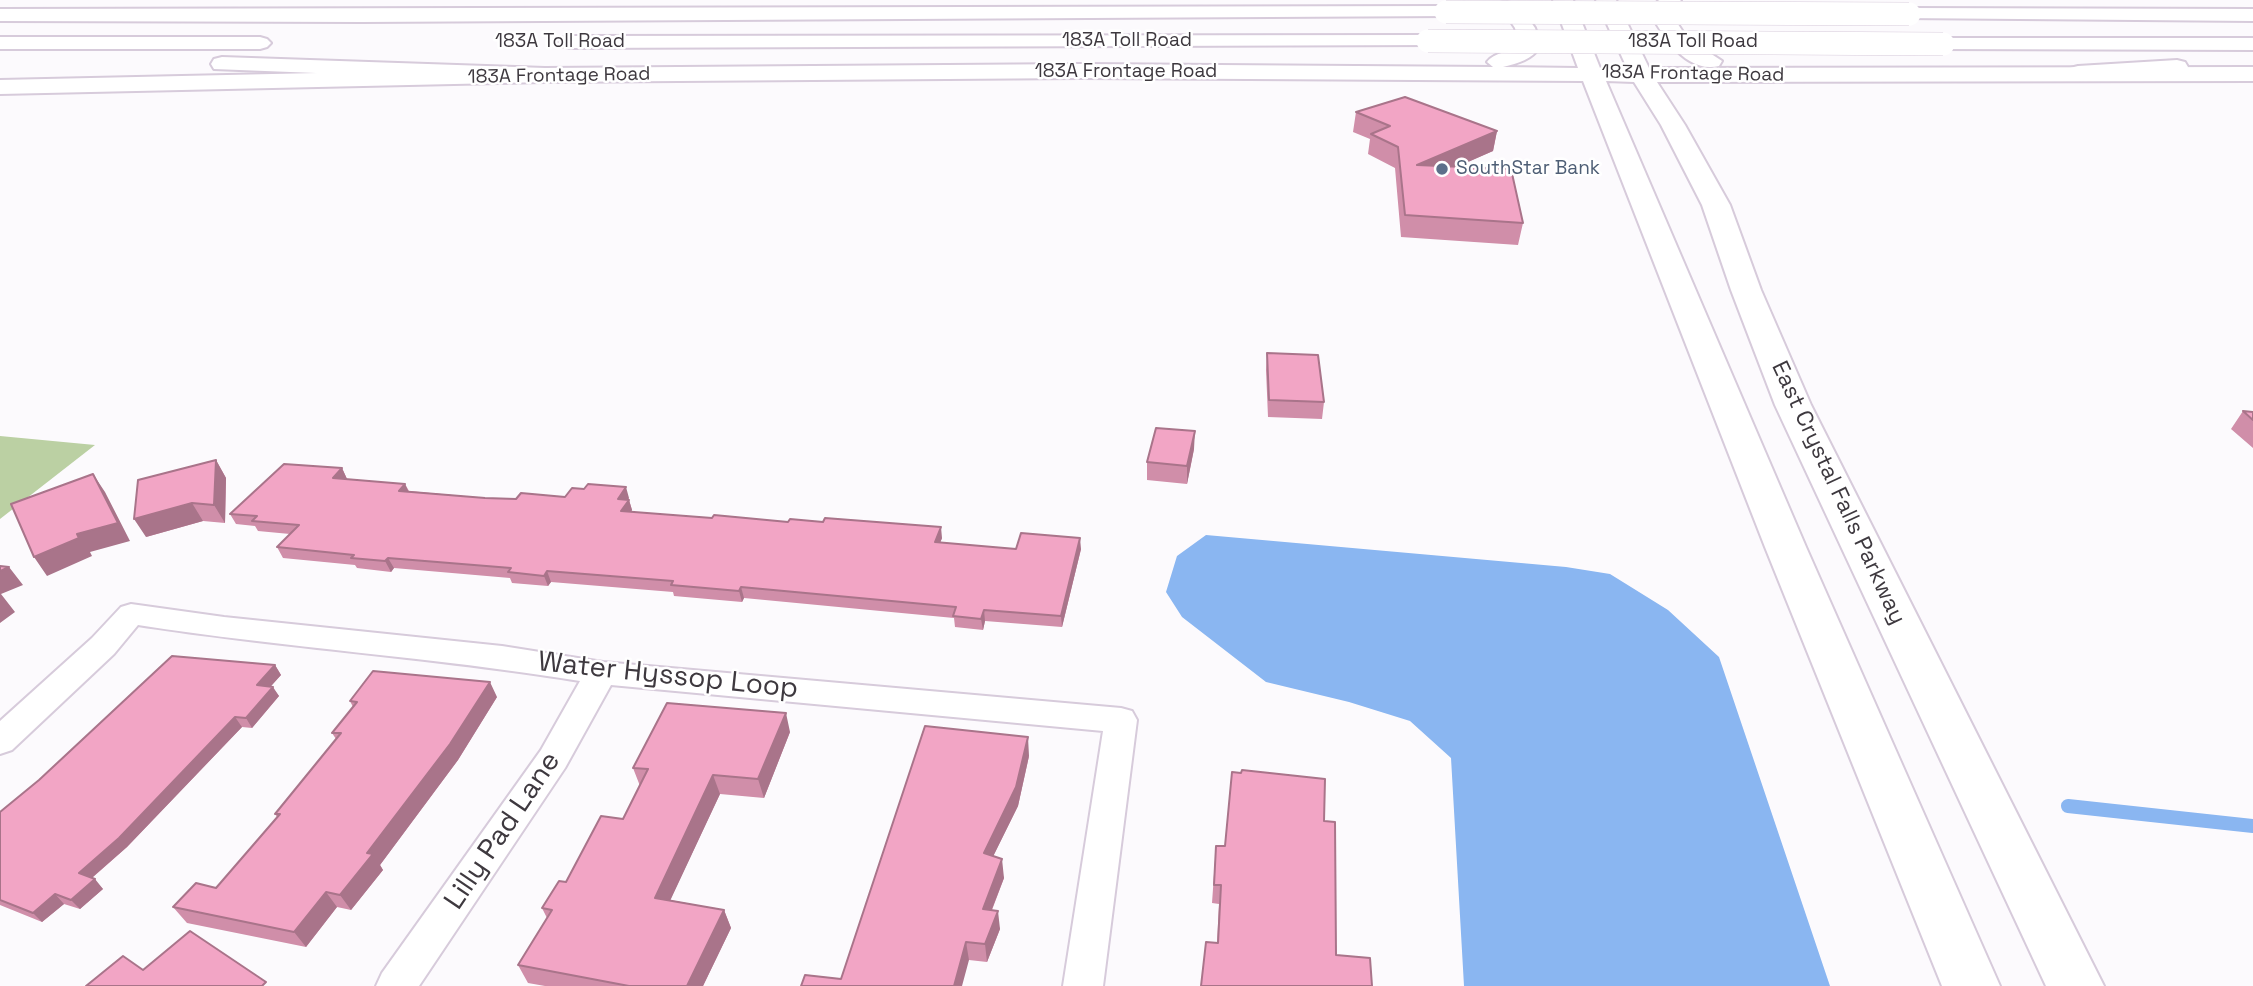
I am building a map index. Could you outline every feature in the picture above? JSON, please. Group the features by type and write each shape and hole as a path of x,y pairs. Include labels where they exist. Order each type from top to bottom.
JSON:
{"main road":[{"path":"0,4 133,0"},
{"path":"1434,71 1491,64 1520,55 1530,46 1525,28 1512,9 1475,0"},
{"name":"East Crystal Falls Parkway","path":"1563,0 1613,127 1712,287 1793,405 2075,986"},
{"name":"East Crystal Falls Parkway","path":"1606,0 1641,74 1684,107 1716,205 1712,287 1792,566 1971,986"},
{"path":"1671,0 1659,11 1674,38 1692,55 1782,76"},
{"name":"183A Toll Road","path":"0,15 1446,12 2253,15"},
{"name":"183A Toll Road","path":"551,43 1428,41 2253,44"},
{"path":"0,43 276,43"},
{"path":"0,55 545,75"},
{"path":"2078,73 2253,63"},
{"name":"183A Frontage Road","path":"0,87 545,75 947,75 1081,71 1434,71 1782,76 2253,74"},
{"path":"1434,71 1535,86 1574,99 1613,127"},
{"path":"1684,107 1706,86 1782,76"}],"street":[{"name":"Water Hyssop Loop","path":"0,741 103,646 131,614 224,628 502,657 603,673 1121,720 1083,986"},
{"name":"Lilly Pad Lane","path":"396,986 553,759 589,692 603,673"}],"green space":[{"path":"0,436 95,445 0,519"}],"water":[{"path":"1206,535 1566,567 1610,574 1668,610 1719,657 1830,986 1464,986 1451,758 1410,721 1349,702 1266,682 1182,617 1166,592 1177,556"}],"building":[{"path":"1405,97 1497,131 1417,165 1511,169 1523,223 1405,215 1398,147 1371,134 1390,126 1356,112"},
{"path":"1267,353 1318,355 1324,402 1269,400"},
{"path":"2243,411 2253,412 2253,420"},
{"path":"1156,428 1195,431 1187,466 1147,462"},
{"path":"216,460 214,505 192,503 134,519 138,480"},
{"path":"284,464 342,468 333,478 405,484 399,491 485,498 516,499 521,493 565,497 572,488 584,489 588,484 626,487 618,499 629,500 621,511 712,518 714,515 788,522 790,519 823,522 825,518 941,527 935,542 1016,549 1021,533 1080,538 1061,616 984,610 981,619 953,616 956,607 741,587 739,591 671,585 673,581 547,571 544,576 508,572 511,568 388,558 385,561 351,558 354,555 277,547 299,525 252,521 257,516 230,514"},
{"path":"93,474 118,523 77,534 79,538 34,557 11,504"},
{"path":"172,656 275,665 257,685 273,687 246,718 235,717 119,838 79,873 95,879 71,900 55,894 33,913 0,900 0,812 39,780"},
{"path":"373,671 490,682 450,744 367,853 373,854 340,895 326,892 294,932 173,907 196,883 216,888 280,814 275,814 341,733 332,733 357,702 350,701"},
{"path":"667,703 786,713 758,779 713,775 655,898 724,910 687,986 629,986 518,965 552,910 542,908 559,881 566,882 601,816 623,819 648,769 633,768"},
{"path":"925,726 1028,737 1016,787 984,853 1002,859 983,909 998,911 985,944 966,942 954,986 801,986 805,975 841,979"},
{"path":"1242,770 1325,779 1324,821 1335,822 1336,955 1370,958 1372,986 1201,986 1206,942 1218,943 1221,885 1214,885 1216,846 1225,846 1232,772 1241,773"},
{"path":"190,931 266,982 262,986 86,986 123,956 143,970"}],"waterway":[{"path":"2068,806 2253,826"}],"place":[{"name":"SouthStar Bank","path":"1442,169"}]}
